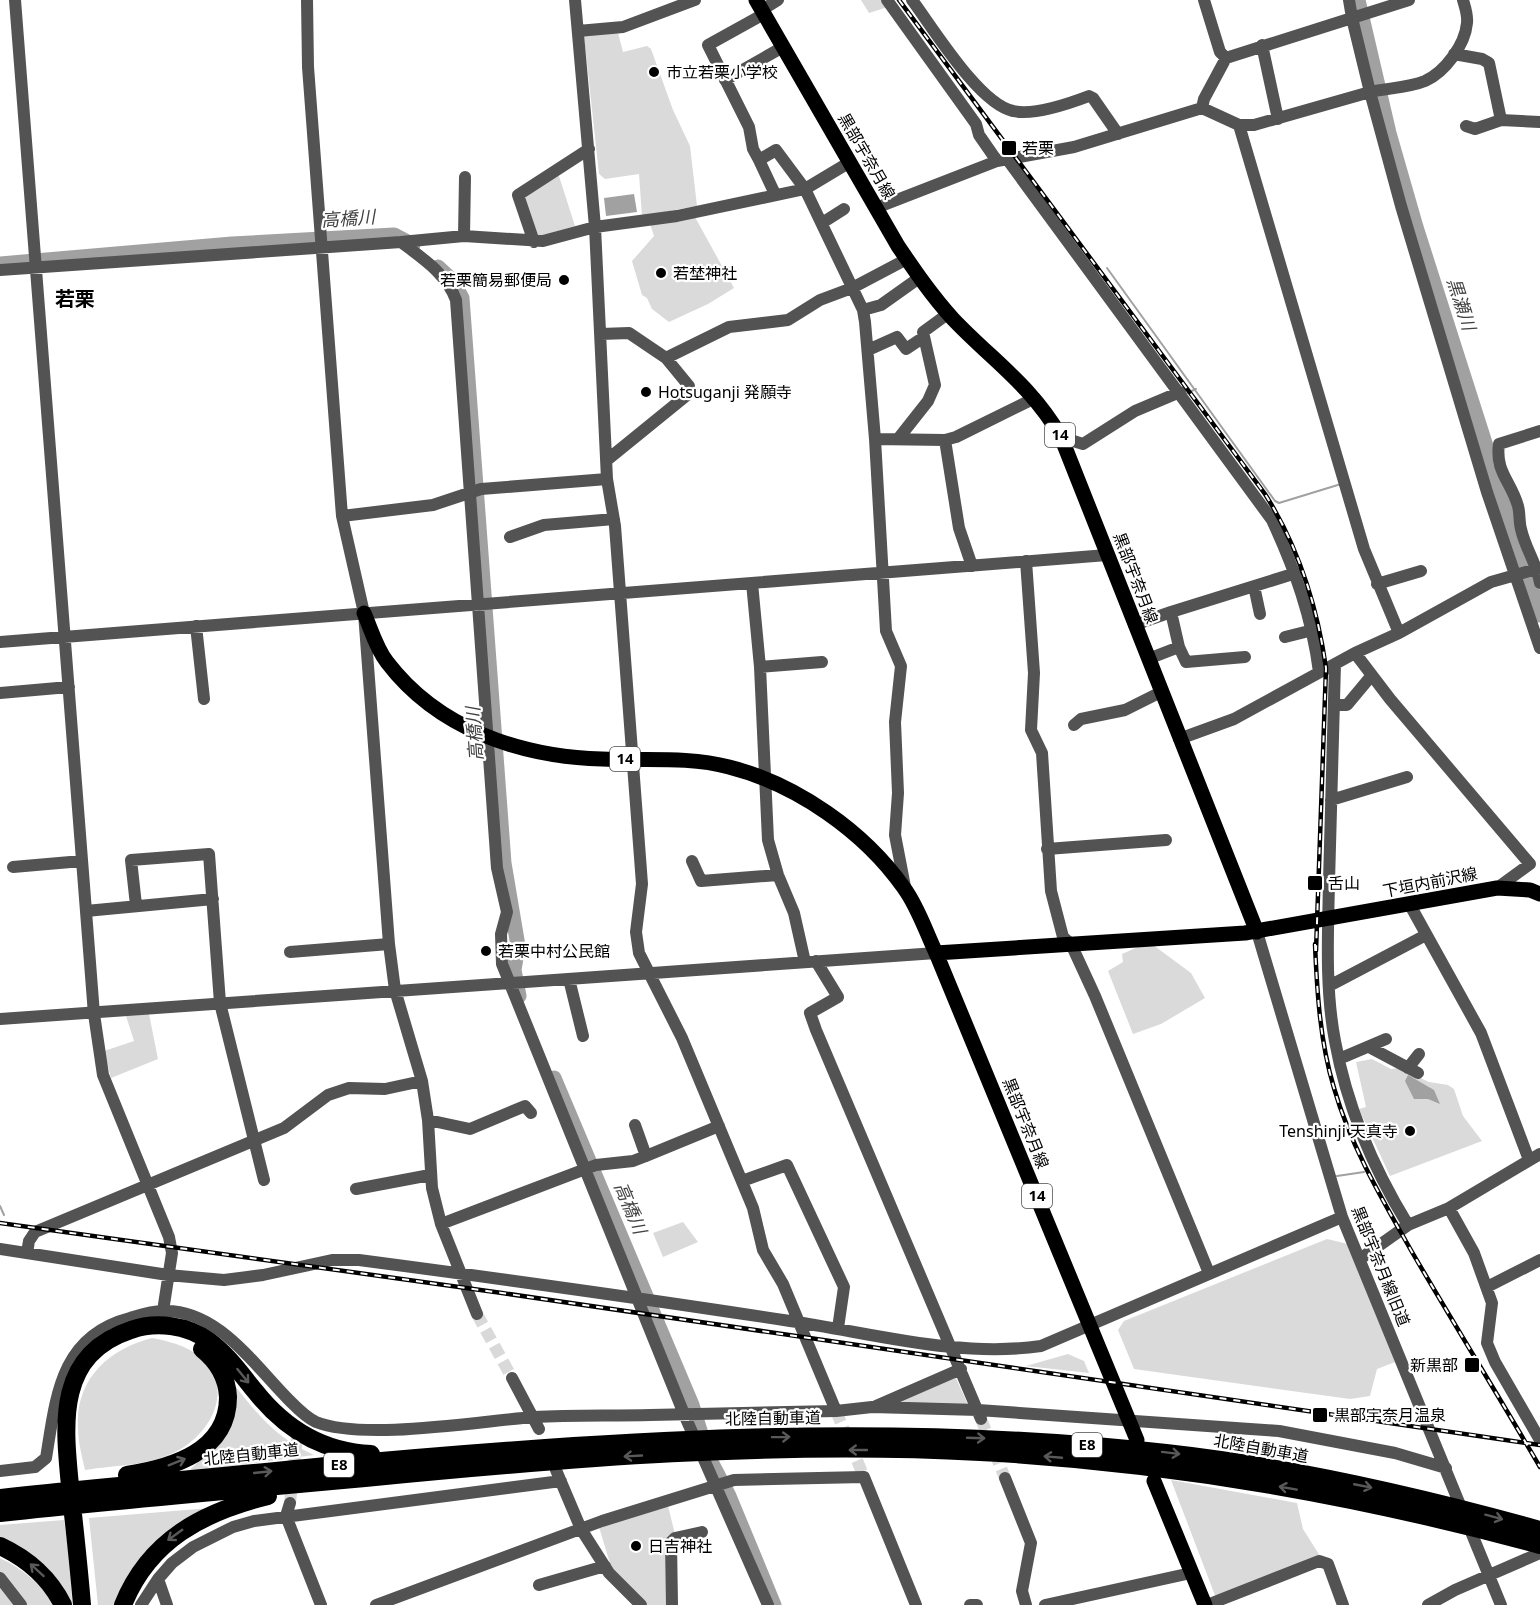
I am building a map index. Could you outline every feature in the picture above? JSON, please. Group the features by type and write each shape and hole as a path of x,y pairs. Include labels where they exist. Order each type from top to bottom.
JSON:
{"highway":[{"path":"82,1605 66,1435 68,1403 75,1378 88,1358 105,1342 138,1327 173,1327 207,1340 229,1359 280,1419 304,1436 330,1448 386,1454 532,1445 578,1445"},
{"path":"0,1496 47,1496 101,1490 188,1458 208,1444 221,1427 228,1397 224,1376 210,1356 182,1339 148,1335 122,1343 110,1351 84,1380 76,1405 74,1433 92,1605"},
{"name":"北陸自動車道","path":"101,1490 578,1445 725,1445 910,1450 1106,1462 1247,1481 1540,1530"},
{"name":"北陸自動車道","path":"101,1490 454,1469 689,1446"},
{"path":"123,1605 135,1578 163,1544 188,1526 215,1513 268,1496 454,1469"},
{"path":"0,1512 47,1496"},
{"name":"北陸自動車道","path":"1448,1513 1540,1545"},
{"path":"0,1546 34,1566 50,1584 63,1605"}],"main road":[{"name":"黒部宇奈月線","path":"760,8 919,278 949,314 1035,398 1063,441 1257,932"},
{"name":"黒部宇奈月線","path":"364,613 386,662 445,715 487,736 514,748 572,758 633,759 727,766 765,778 805,798 841,824 868,848 905,889 936,953 1137,1440"},
{"name":"下垣内前沢線","path":"1257,932 1497,888 1530,890 1540,894"},
{"path":"936,953 1257,932"},
{"path":"1154,1481 1206,1605"}],"street":[{"path":"15,0 94,1014 103,1076 169,1237 172,1253 163,1311"},
{"path":"306,0 308,67 324,248 342,516 364,613 389,944 395,990 422,1081 428,1120 430,1175 441,1224 477,1314"},
{"path":"575,0 595,226 608,460 607,479 614,519 621,593 642,884 636,932 639,952 682,1038 753,1208 763,1250 783,1284 836,1411"},
{"path":"578,31 623,27 695,0"},
{"path":"775,194 753,149 749,127 708,45 760,8 778,0"},
{"path":"887,0 976,124 979,135 1002,160 1180,392 1272,520 1296,573 1313,630 1319,672"},
{"path":"912,0 975,84 1004,108 1015,111 1055,108 1089,96 1093,98 1118,134"},
{"path":"1204,0 1220,52 1226,58"},
{"path":"1348,0 1401,207 1487,492 1517,574 1540,648"},
{"path":"1202,108 1204,99 1226,58 1409,0"},
{"path":"876,208 1002,160 1074,147 1202,108 1239,126 1254,125 1370,92 1422,82 1437,75 1454,54 1466,32 1468,20 1463,0"},
{"path":"1262,45 1278,118"},
{"path":"725,80 783,47"},
{"path":"1454,54 1482,59 1489,63 1501,120"},
{"path":"1466,126 1475,129 1501,120 1540,122"},
{"path":"1239,126 1364,549 1399,633"},
{"path":"534,242 518,195 589,149"},
{"path":"759,160 776,150 805,189 862,310 876,439 886,631 901,666 895,722 898,793 895,835 905,889"},
{"path":"0,270 464,236 534,242 595,226 677,216 805,189 850,162"},
{"path":"464,236 465,177"},
{"path":"822,223 844,209"},
{"path":"401,242 443,277 452,288 456,300 496,868 507,912 500,950 509,984 684,1414 768,1605"},
{"path":"666,358 729,327 788,320 820,300 852,288 907,259"},
{"path":"862,310 881,305 919,278"},
{"path":"898,440 928,401 935,385 924,337 926,327 949,314"},
{"path":"601,334 629,333 666,358 689,386 687,395 608,460"},
{"path":"868,350 897,337 906,349 924,337"},
{"path":"1063,441 1067,439 1083,444 1135,411 1180,392"},
{"path":"876,439 945,440 956,437 1035,398"},
{"path":"1540,431 1499,444 1497,457 1503,477 1509,484 1518,507 1521,530 1537,569 1540,583"},
{"path":"945,440 959,528 972,566"},
{"path":"342,516 433,505 481,489 607,479"},
{"path":"510,537 544,525 614,519"},
{"path":"0,642 1107,555"},
{"path":"1026,561 1034,673 1031,730 1042,753 1051,891 1063,937 1071,944 1209,1272"},
{"path":"1179,739 1234,720 1354,652 1399,633 1491,582 1537,569"},
{"path":"1377,584 1421,571"},
{"path":"1134,625 1296,573"},
{"path":"752,583 760,666 768,840 778,875 811,962 838,997 810,1013 980,1414"},
{"path":"1254,586 1260,614"},
{"path":"1171,612 1179,647 1186,662 1245,657"},
{"path":"195,626 204,699"},
{"path":"1285,637 1313,630"},
{"path":"1148,659 1179,647"},
{"path":"1354,652 1530,864 1497,888"},
{"path":"760,666 822,662"},
{"path":"1335,663 1329,986 1339,1059 1350,1103 1365,1145 1386,1188 1408,1225"},
{"path":"1334,705 1347,705 1372,675"},
{"path":"0,693 69,687"},
{"path":"1074,725 1081,719 1125,710 1161,692"},
{"path":"1331,800 1407,777"},
{"path":"1047,849 1166,840"},
{"path":"136,905 131,860 209,854 220,1003 264,1180"},
{"path":"13,867 82,861"},
{"path":"692,861 701,881 778,875"},
{"path":"86,911 213,899"},
{"path":"1360,1259 1408,1225 1449,1208 1537,1156 1481,1033 1410,905"},
{"name":"黒部宇奈月線旧道","path":"1257,932 1342,1217 1501,1605"},
{"path":"1329,986 1426,935"},
{"path":"290,952 389,944"},
{"path":"0,1018 94,1014 395,990 936,953"},
{"path":"569,979 583,1036"},
{"path":"1339,1059 1386,1040"},
{"path":"1369,1047 1413,1070 1419,1054"},
{"path":"27,1253 29,1241 35,1232 292,1124 314,1103 328,1095 349,1088 385,1089 422,1081"},
{"path":"428,1120 470,1129 525,1107 531,1113"},
{"path":"635,1125 646,1156"},
{"path":"441,1224 585,1169 646,1156 719,1126"},
{"path":"742,1181 787,1165 844,1287 838,1328"},
{"path":"356,1189 430,1175"},
{"path":"1449,1208 1474,1253 1487,1287 1491,1303 1487,1343 1495,1362 1540,1440"},
{"path":"0,1249 168,1275 224,1280 263,1275 332,1260 359,1260 638,1298 952,1347 1008,1351 1041,1346 1209,1272 1342,1217"},
{"path":"1487,1287 1540,1260"},
{"path":"0,1471 35,1467 46,1458 61,1381 68,1363 80,1347 96,1332 118,1321 163,1311 197,1318 219,1329 250,1357 300,1411 316,1422 351,1428 396,1429 684,1414 836,1411 872,1407 980,1414 1128,1419 1279,1431 1395,1454 1446,1468"},
{"path":"872,1407 961,1369"},
{"path":"512,1378 536,1423"},
{"path":"299,1424 300,1411"},
{"path":"141,1605 172,1563 217,1534 254,1521 559,1476 582,1529 604,1566 641,1605"},
{"path":"376,1605 582,1529 734,1480 864,1477 916,1605"},
{"path":"1005,1478 1031,1543 1022,1591 1026,1605"},
{"path":"290,1503 286,1516 321,1605"},
{"path":"672,1605 671,1542 675,1538 702,1532"},
{"path":"1428,1605 1455,1590 1540,1553"},
{"path":"1206,1605 1319,1561 1328,1564 1343,1605"},
{"path":"538,1586 604,1566"},
{"path":"1045,1605 1191,1573"},
{"path":"0,1578 21,1605"},
{"path":"158,1579 167,1605"},
{"path":"970,1605 977,1605"}],"shaded area":[{"path":"861,0 883,0 888,7 869,13"},
{"path":"618,33 623,52 647,46 651,49 673,110 690,146 697,206 642,216 639,174 605,179 599,174 584,36"},
{"path":"558,173 575,226 537,237 522,196"},
{"path":"634,194 637,212 606,216 604,198"},
{"path":"695,217 734,288 708,304 669,322 652,309 647,298 642,295 632,261 654,236 650,224"},
{"path":"1149,942 1191,973 1205,998 1161,1024 1133,1034 1108,971 1123,962 1122,954"},
{"path":"149,1014 158,1059 111,1078 104,1051 134,1041 126,1016"},
{"path":"1372,1059 1391,1069 1399,1068 1429,1082 1448,1085 1454,1089 1463,1116 1482,1141 1390,1176 1359,1109 1366,1107 1356,1062"},
{"path":"1408,1075 1434,1090 1440,1104 1428,1099 1414,1099 1405,1081"},
{"path":"683,1222 698,1242 663,1257 653,1233"},
{"path":"1327,1239 1348,1244 1395,1362 1377,1369 1370,1396 1350,1399 1134,1369 1118,1330 1124,1321"},
{"path":"152,1338 190,1350 209,1366 218,1390 213,1414 199,1435 168,1455 145,1462 85,1470 78,1428 82,1395 89,1381 109,1358 136,1343"},
{"path":"1068,1354 1084,1361 1089,1373 1026,1366"},
{"path":"955,1376 968,1405 893,1404"},
{"path":"232,1382 250,1405 278,1433 314,1455 188,1472 221,1438 236,1408"},
{"path":"1171,1480 1297,1503 1303,1529 1320,1556 1216,1598"},
{"path":"668,1506 675,1534 678,1605 647,1605 612,1570 599,1527"},
{"path":"210,1508 179,1524 152,1546 130,1573 115,1605 98,1605 89,1518"},
{"path":"64,1520 71,1570 72,1605 66,1605 0,1541 0,1525"},
{"path":"0,1558 30,1577 54,1605 0,1605"}],"waterway":[{"name":"黒瀬川","path":"1358,0 1389,133 1416,227 1540,615"},
{"name":"高橋川","path":"0,264 232,244 394,235 413,245"},
{"name":"高橋川","path":"438,267 453,281 462,298 504,863 518,946 514,970 519,996"},
{"path":"1107,268 1275,501 1279,503 1341,484"},
{"path":"1185,394 1196,389"},
{"name":"高橋川","path":"554,1078 692,1405 708,1456 729,1496 774,1605"},
{"path":"1337,1176 1364,1172"},
{"path":"0,1206 4,1215"}],"tunnel":[{"path":"477,1314 512,1378"},
{"path":"836,1411 864,1477"},
{"path":"981,1419 1005,1478"},
{"path":"290,1503 298,1427"}],"railway":[{"path":"899,0 1265,494 1288,535 1312,599 1326,668 1316,951"},
{"path":"1315,944 1318,999 1325,1053 1349,1131 1368,1172 1412,1252 1540,1467"},
{"path":"0,1223 502,1293 1540,1445"}],"place":[{"name":"市立若栗小学校","path":"654,72"},
{"name":"若栗","path":"1009,148"},
{"name":"若埜神社","path":"661,273"},
{"name":"若栗簡易郵便局","path":"564,280"},
{"name":"Hotsuganji 発願寺","path":"646,392"},
{"name":"舌山","path":"1315,883"},
{"name":"若栗中村公民館","path":"486,951"},
{"name":"Tenshinji 天真寺","path":"1410,1131"},
{"name":"新黒部","path":"1472,1365"},
{"name":"黒部宇奈月温泉","path":"1320,1415"},
{"name":"日吉神社","path":"636,1546"}],"district":[{"name":"若栗","path":"75,299"}]}
